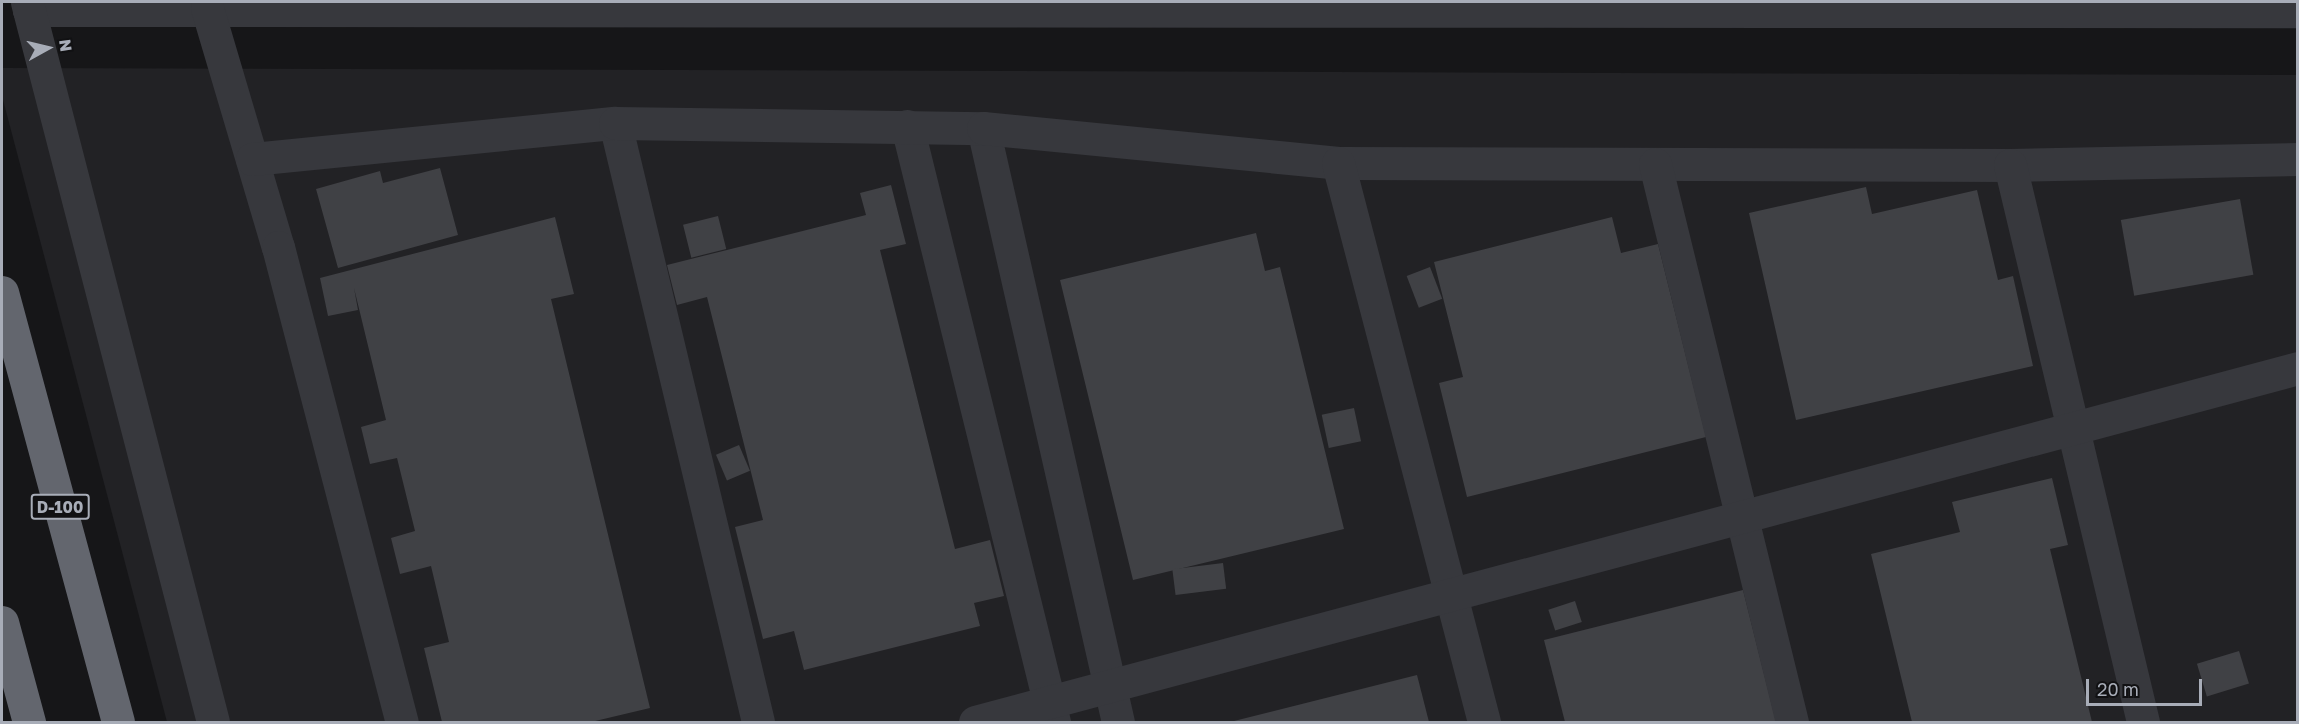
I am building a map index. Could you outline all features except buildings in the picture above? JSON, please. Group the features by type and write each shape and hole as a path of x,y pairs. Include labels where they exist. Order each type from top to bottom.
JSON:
{"highway":[{"name":"D-100","path":"2,292 118,723"},
{"path":"2,622 10,680 29,723"}],"street":[{"path":"213,723 28,6 2298,11"},
{"path":"207,8 252,159 402,723"},
{"path":"252,159 615,123 983,128 1338,163 2010,165 2298,159"},
{"path":"615,123 758,723"},
{"path":"907,126 1051,712"},
{"path":"983,128 1118,723"},
{"path":"1338,163 1484,723"},
{"path":"1655,164 1792,723"},
{"path":"2010,165 2143,723"},
{"path":"975,723 1051,712 1109,688 2298,368"}],"shaded area":[{"path":"2,68 2297,75 2297,722 167,722 2,96"}]}
